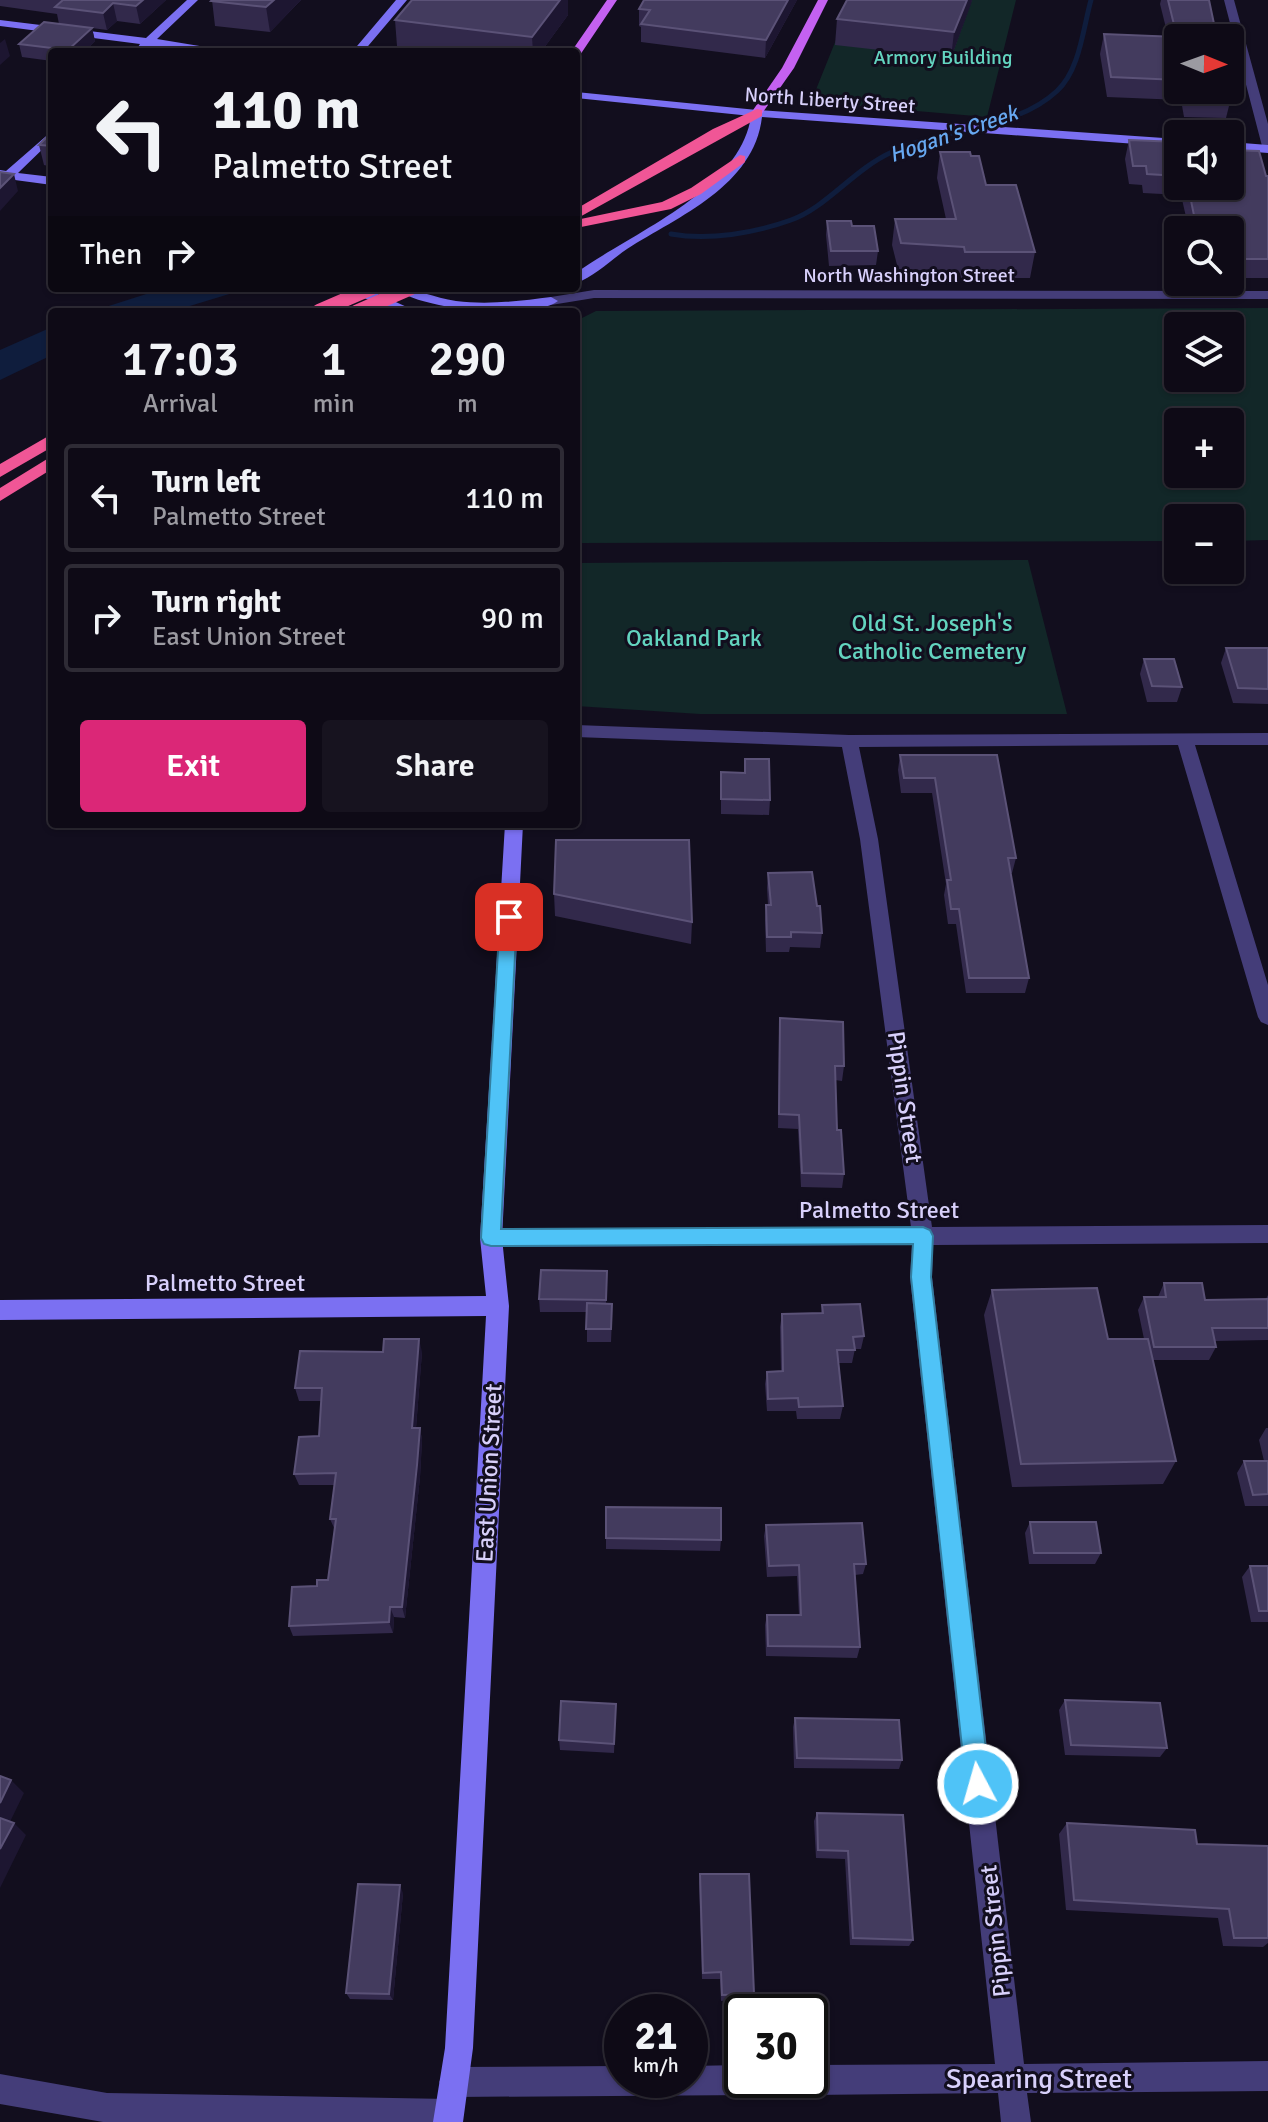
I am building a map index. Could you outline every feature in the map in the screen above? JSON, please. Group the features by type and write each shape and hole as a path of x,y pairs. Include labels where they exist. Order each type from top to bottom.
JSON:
{"highway":[{"path":"580,213 718,132 757,113"},
{"path":"580,223 666,206 696,191 740,159"},
{"path":"325,308 363,292"},
{"path":"365,308 402,292"},
{"path":"0,472 48,442"},
{"path":"0,496 48,464"}],"main road":[{"path":"579,48 612,0"},
{"path":"757,113 788,68 823,0"}],"street":[{"path":"141,48 193,0"},
{"path":"360,48 402,0"},
{"path":"1229,0 1268,147 1244,146"},
{"path":"0,23 198,48"},
{"name":"North Liberty Street","path":"580,95 757,113 1164,142"},
{"path":"580,276 699,199 740,159 754,137 757,113"},
{"path":"4,174 48,137"},
{"path":"4,174 48,180"},
{"path":"364,292 376,301 398,308"},
{"name":"North Washington Street","path":"411,292 435,301 497,307 548,306 594,294 1268,295"},
{"path":"580,731 849,741 1268,739"},
{"path":"1185,739 1268,1017"},
{"name":"Pippin Street","path":"849,741 869,839 923,1236 921,1277 1016,2122"},
{"name":"East Union Street","path":"448,2118 460,2016 498,1306 491,1238 514,828"},
{"name":"Palmetto Street","path":"491,1238 1268,1234"},
{"name":"Palmetto Street","path":"0,1310 498,1306"},
{"name":"Spearing Street","path":"828,2080 1268,2076"},
{"path":"454,2082 724,2080"},
{"path":"0,2089 107,2108 448,2118"}],"green space":[{"name":"Armory Building","path":"852,0 1016,0 987,117 811,102"},
{"path":"1268,308 1268,540 1244,541 1244,504 1164,504 1164,541 580,543 580,319 596,311"},
{"path":"1028,560 1067,714 700,714 580,706 580,563"}],"water":[{"path":"152,292 236,292 183,308 102,308"},
{"path":"48,329 48,357 0,380 0,350"}],"building":[{"path":"63,0 143,0 136,6 113,3 103,13 55,7"},
{"path":"212,0 274,0 266,7"},
{"path":"412,0 560,0 532,37 395,20"},
{"path":"644,0 788,0 766,40 641,24 650,10 639,9"},
{"path":"847,0 967,0 954,32 837,19"},
{"path":"1168,0 1209,0 1214,24 1174,24"},
{"path":"44,22 92,28 70,48 19,44"},
{"path":"1104,34 1164,36 1164,79 1111,77"},
{"path":"48,136 48,146 39,145"},
{"path":"1129,140 1164,141 1164,175 1147,174 1146,166 1133,166"},
{"path":"1244,150 1259,151 1268,176 1268,259 1244,259 1244,216 1194,216 1191,200 1244,200"},
{"path":"940,152 970,152 971,156 979,156 986,185 1016,185 1035,252 965,252 964,247 901,243 895,219 956,219"},
{"path":"0,172 14,174 0,188"},
{"path":"827,221 851,221 852,226 874,226 878,251 831,251"},
{"path":"1226,648 1268,648 1268,689 1238,688"},
{"path":"1144,659 1174,659 1182,687 1152,686"},
{"path":"900,755 997,755 1016,858 1008,858 1029,978 969,978 959,909 951,909 947,880 951,880 935,778 904,778"},
{"path":"745,759 769,759 770,800 721,799 721,772 745,773"},
{"path":"556,840 689,840 692,922 554,894"},
{"path":"812,872 822,933 791,932 791,937 767,937 766,905 771,905 768,873"},
{"path":"780,1018 843,1022 844,1066 835,1066 837,1130 841,1130 844,1174 802,1173 799,1115 779,1114"},
{"path":"541,1270 607,1271 606,1300 539,1299"},
{"path":"1164,1283 1202,1283 1205,1300 1268,1299 1268,1328 1212,1328 1216,1347 1154,1347 1144,1297 1166,1297"},
{"path":"1097,1288 1108,1339 1148,1339 1176,1461 1021,1464 992,1290"},
{"path":"587,1303 612,1304 611,1329 586,1329"},
{"path":"860,1304 864,1336 853,1337 855,1350 837,1350 843,1406 799,1407 798,1398 768,1399 767,1372 783,1371 782,1314 823,1313 822,1305"},
{"path":"384,1339 419,1339 412,1428 420,1428 402,1607 390,1607 389,1622 289,1626 292,1587 317,1586 317,1580 328,1580 336,1519 330,1519 336,1473 294,1474 299,1437 319,1436 322,1388 295,1388 300,1351 383,1352"},
{"path":"1244,1461 1268,1461 1268,1494 1253,1495"},
{"path":"606,1507 721,1508 721,1540 606,1538"},
{"path":"1030,1522 1096,1522 1101,1553 1034,1553"},
{"path":"862,1523 866,1564 854,1564 860,1647 768,1646 767,1615 801,1615 799,1565 769,1566 766,1525"},
{"path":"1250,1566 1268,1566 1268,1611 1259,1611"},
{"path":"1065,1700 1160,1703 1167,1748 1071,1745"},
{"path":"561,1701 616,1704 614,1744 559,1740"},
{"path":"795,1718 899,1720 902,1760 797,1758"},
{"path":"0,1776 11,1780 0,1803"},
{"path":"817,1813 903,1815 913,1940 853,1938 848,1851 818,1850"},
{"path":"0,1818 14,1823 0,1849"},
{"path":"1067,1823 1195,1830 1197,1844 1268,1846 1268,1938 1234,1938 1229,1909 1074,1900"},
{"path":"700,1874 749,1874 754,1994 722,1995 721,1972 703,1973"},
{"path":"358,1884 400,1885 389,1994 346,1993"}],"waterway":[{"name":"Hogan's Creek","path":"671,234 701,237 732,234 791,220 816,207 865,168 892,152 1000,121 1040,104 1057,91 1071,72 1091,0"}],"route":[{"path":"509,917 491,1238 923,1236 921,1277 978,1784"}],"park label":[{"name":"Old St. Joseph's Catholic Cemetery","path":"932,637"},
{"name":"Oakland Park","path":"694,638"}]}
